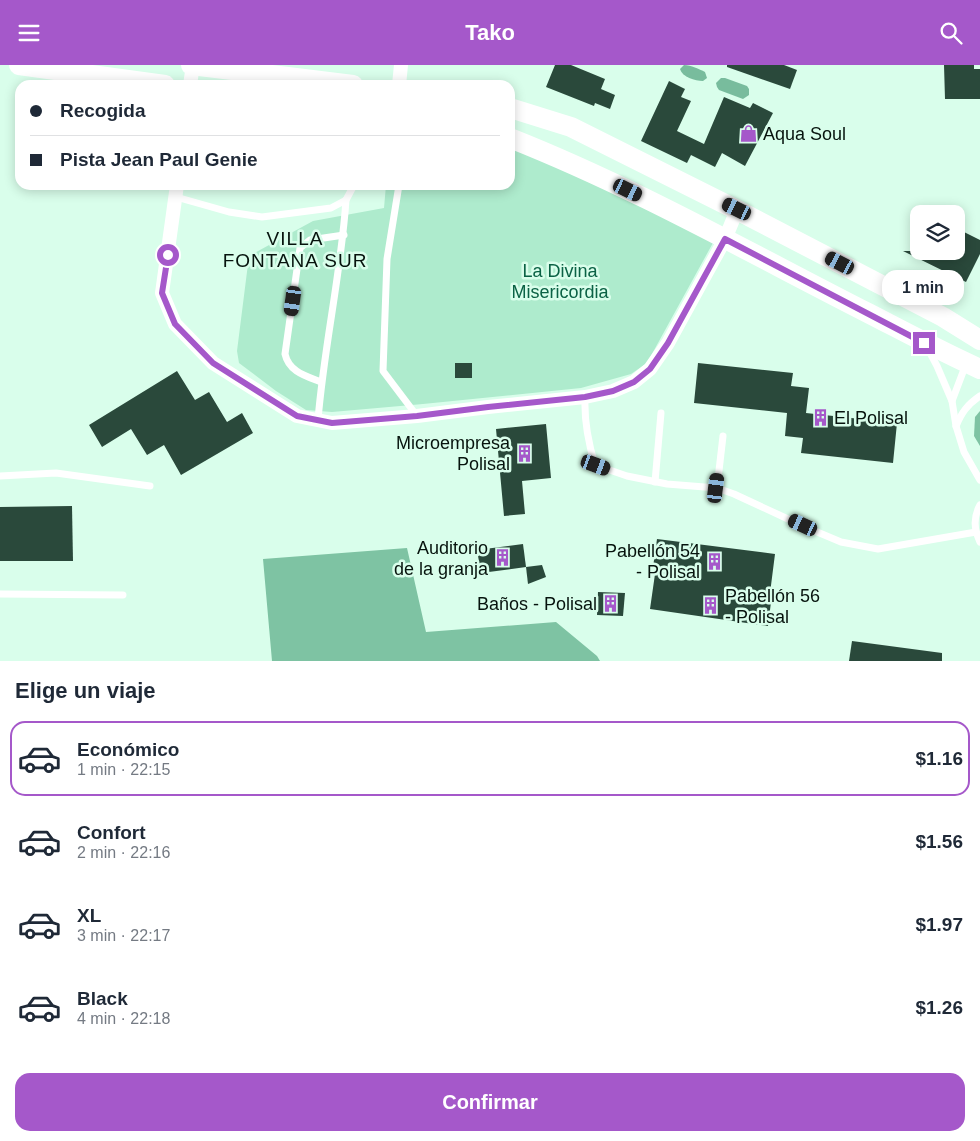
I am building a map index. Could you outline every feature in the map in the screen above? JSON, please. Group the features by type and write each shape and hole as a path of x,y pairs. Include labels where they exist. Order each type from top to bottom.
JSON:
{"main road":[{"path":"20,65 129,80"},
{"path":"192,65 314,80"},
{"path":"515,110 571,127 737,209 979,336"},
{"path":"515,141 595,174 725,239 924,343 973,366"}],"street":[{"path":"190,80 192,65"},
{"path":"400,80 401,65"},
{"path":"176,191 162,293 175,324 213,363 297,416 332,423 417,416 585,397 613,391 634,382 650,369 668,343 725,239 737,209"},
{"path":"973,366 979,336"}],"lane":[{"path":"318,420 321,383 344,235 346,200 351,190"},
{"path":"398,190 387,259 383,371 417,416"},
{"path":"176,191 229,212 262,217 331,208 346,200"},
{"path":"321,383 298,373 290,365 285,354 300,248 310,240 344,235"},
{"path":"924,343 952,401 956,426 964,452 980,480"},
{"path":"952,401 973,366"},
{"path":"956,426 961,414 980,396"},
{"path":"585,397 584,414 588,442 596,465 627,477 655,482 716,488 734,494 841,541 878,549 976,532"},
{"path":"655,482 661,413"},
{"path":"716,488 723,436"},
{"path":"0,476 56,473 150,486"},
{"path":"980,505 974,520 980,542"},
{"path":"0,594 123,595"}],"green space":[{"name":"La Divina Misericordia","path":"515,146 714,241 647,363 631,374 581,388 332,412 306,410 276,391 239,363 237,351 249,256 313,221 384,208 386,190 515,190"}],"shaded area":[{"path":"684,65 692,66 705,72 707,78 700,81 686,76 680,69"},
{"path":"721,78 747,86 749,95 743,99 719,90 716,83"},
{"path":"980,411 980,446 974,436 975,417"},
{"path":"407,548 426,632 556,622 597,656 600,661 272,661 263,559"}],"building":[{"path":"555,65 571,65 605,79 601,89 615,95 610,109 595,103 594,106 546,87"},
{"path":"727,65 784,65 797,70 790,89 727,67"},
{"path":"944,65 974,65 974,69 980,69 980,99 945,99"},
{"path":"669,81 685,89 681,97 691,101 677,131 704,144 724,97 750,108 753,103 773,113 745,166 722,153 715,167 691,155 687,163 641,141"},
{"path":"965,232 980,240 980,254 966,282 921,260 965,260"},
{"path":"455,363 472,363 472,378 455,378"},
{"name":"El Polisal","path":"698,363 793,373 791,386 809,388 806,413 897,423 893,463 801,453 803,438 785,436 787,413 694,403"},
{"path":"177,371 195,400 209,392 227,422 242,413 253,433 181,475 164,445 147,455 131,429 102,447 89,425"},
{"name":"Microempresa Polisal","path":"546,424 551,478 522,481 525,514 504,516 496,429"},
{"path":"72,506 73,561 0,561 0,507"},
{"path":"657,539 775,554 768,626 650,609 656,567 653,567"},
{"name":"Auditorio de la granja","path":"523,544 526,567 481,573 477,550"},
{"path":"542,565 546,577 528,584 526,567"},
{"name":"Baños - Polisal","path":"598,592 625,593 623,616 597,615"},
{"path":"852,641 942,653 942,661 849,661"}],"place":[{"name":"Aqua Soul","path":"749,134"},
{"name":"El Polisal","path":"820,418"},
{"name":"Microempresa Polisal","path":"524,453"},
{"name":"Auditorio de la granja","path":"502,558"},
{"name":"Pabellón 54 - Polisal","path":"714,561"},
{"name":"Baños - Polisal","path":"611,604"},
{"name":"Pabellón 56 - Polisal","path":"711,606"}],"district":[{"name":"VILLA FONTANA SUR","path":"295,249"}],"route":[{"path":"168,255 162,293 175,324 213,363 297,416 332,423 417,416 585,397 613,391 634,382 650,369 668,343 725,239 924,343"}]}
